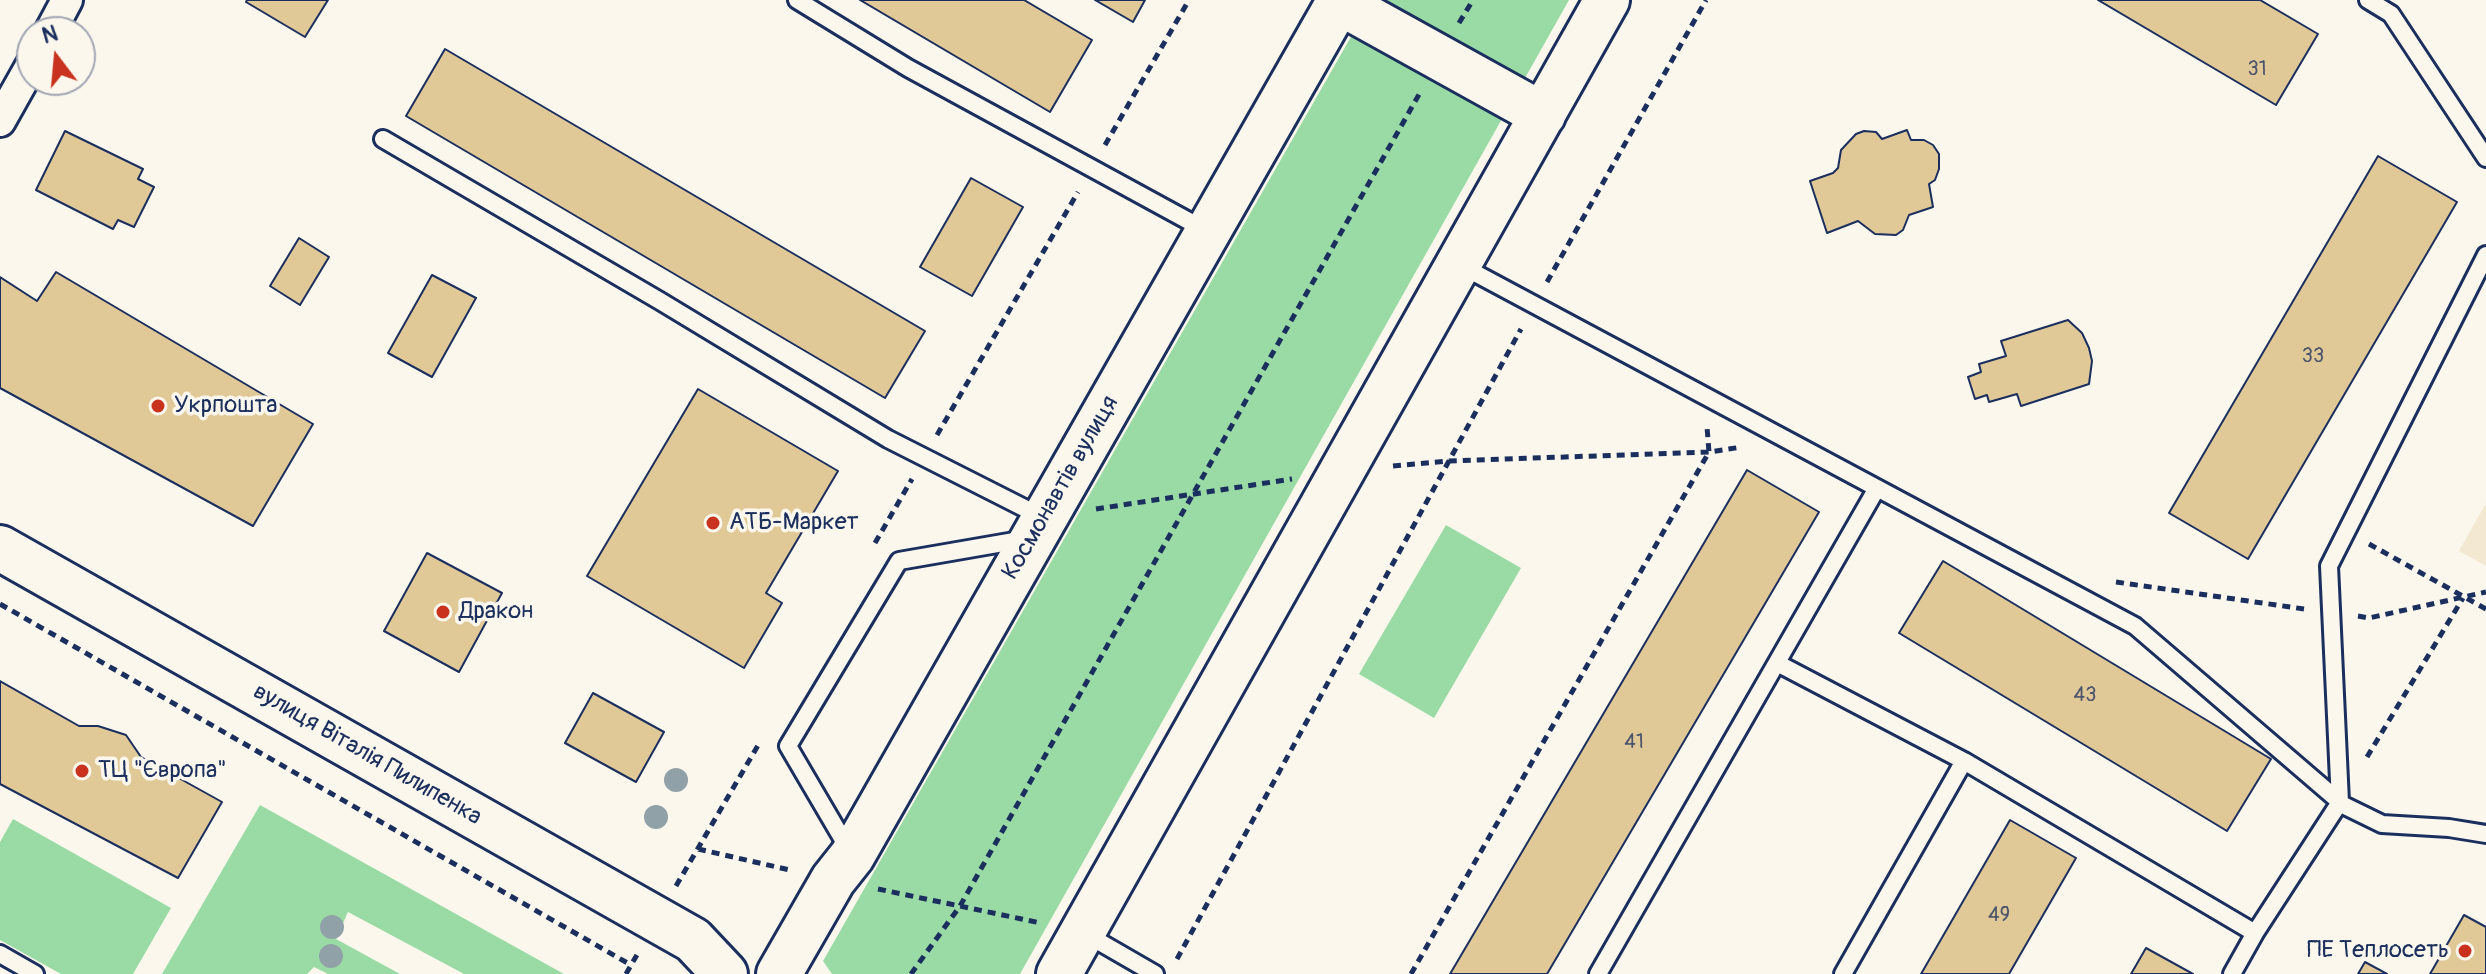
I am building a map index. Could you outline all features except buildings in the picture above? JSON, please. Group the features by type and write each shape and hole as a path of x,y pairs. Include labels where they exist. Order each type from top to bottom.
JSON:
{"street":[{"path":"1059,974 1607,0"},
{"name":"Космонавтів вулиця","path":"779,974 843,868 1338,1"},
{"path":"1338,1 1543,115"},
{"path":"0,121 16,92"},
{"name":"вулиця Віталія Пилипенка","path":"0,548 693,940 725,974"}],"lane":[{"path":"797,0 908,68 1208,231"},
{"path":"2368,0 2391,14 2486,158"},
{"path":"383,139 1037,528"},
{"path":"2232,974 2339,803 2329,566 2486,255"},
{"path":"1458,264 2135,626 2339,803 2382,824 2449,828 2486,834"},
{"path":"1598,974 1877,488"},
{"path":"843,868 788,746 899,561 1037,528"},
{"path":"1777,663 1964,761 2255,933"},
{"path":"1843,974 1964,761"},
{"path":"1082,933 1155,974"},
{"path":"0,954 35,974"}],"path":[{"path":"911,974 960,906 1473,0"},
{"path":"1176,960 1534,304 1706,0"},
{"path":"1411,974 1709,452 1703,395"},
{"path":"1037,528 1193,494 1342,471"},
{"path":"2347,531 2486,609"},
{"path":"874,543 890,541"},
{"path":"2339,803 2464,597"},
{"path":"0,604 631,965"},
{"path":"698,849 843,868 960,906 1082,933"}],"shaded area":[{"path":"2486,503 2486,566 2459,551"}],"green space":[{"path":"1372,0 1569,0 1020,974 832,974 823,961"},
{"path":"1446,525 1521,568 1434,718 1359,674"},
{"path":"260,805 564,974 464,974 348,912 336,939 400,974 328,974 314,967 307,974 162,974"},
{"path":"13,819 171,908 133,974 61,974 0,940 0,842"}],"place":[{"name":"Укрпошта","path":"158,406"},
{"name":"АТБ-Маркет","path":"713,523"},
{"name":"Дракон","path":"443,612"},
{"name":"ТЦ \"Європа\"","path":"82,771"},
{"name":"ПЕ Теплосеть","path":"2465,951"}]}
